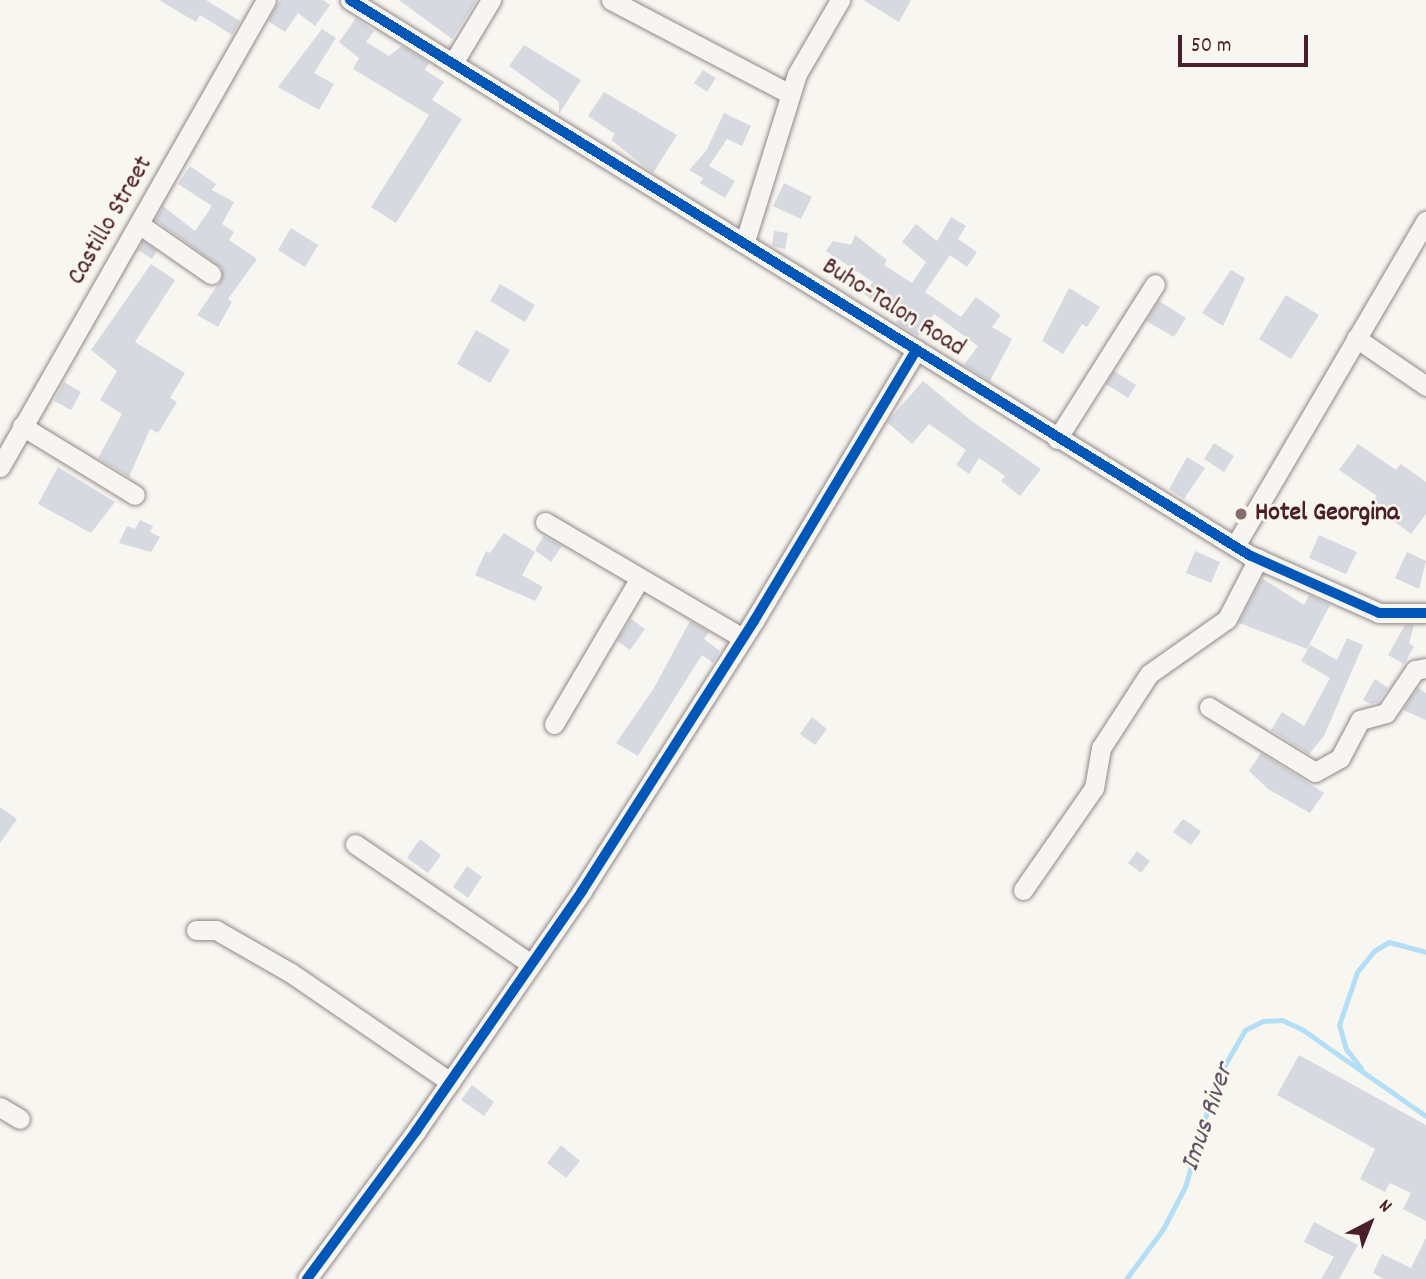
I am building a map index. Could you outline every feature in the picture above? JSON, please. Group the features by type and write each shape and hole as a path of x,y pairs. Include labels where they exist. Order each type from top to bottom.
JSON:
{"street":[{"name":"Castillo Street","path":"0,467 266,0"},
{"name":"Buho-Talon Road","path":"350,0 745,241 1057,439 1235,546 1379,613 1426,613"},
{"path":"453,63 491,0"},
{"path":"611,0 790,94"},
{"path":"745,241 790,94 840,0"},
{"path":"1235,546 1426,220"},
{"path":"139,224 211,274"},
{"path":"1057,439 1155,284"},
{"path":"1356,338 1426,386"},
{"path":"307,1279 450,1082 531,964 743,638 916,350"},
{"path":"22,425 135,495"},
{"path":"545,522 743,638"},
{"path":"1023,890 1094,788 1101,748 1149,674 1227,619 1258,559"},
{"path":"554,724 640,578"},
{"path":"1209,707 1315,772 1339,758 1360,720 1386,713 1415,670 1426,672"},
{"path":"355,844 531,964"},
{"path":"196,930 216,930 280,967 450,1082"},
{"path":"0,1107 20,1119"}],"building":[{"path":"159,0 206,0 240,21 232,35 200,15 196,22"},
{"path":"280,0 323,0 330,5 315,26 298,13 285,32 268,21"},
{"path":"399,0 477,0 452,39"},
{"path":"863,0 911,0 899,22"},
{"path":"356,18 374,31 366,42 389,56 402,46 429,63 425,70 444,82 432,100 462,119 396,223 371,207 429,115 353,69 359,58 339,42"},
{"path":"322,29 336,38 314,73 334,84 319,110 278,87"},
{"path":"524,45 581,80 559,114 559,102 509,66"},
{"path":"703,70 716,78 707,92 694,83"},
{"path":"604,92 677,135 653,173 611,140 615,134 588,116"},
{"path":"724,113 751,126 742,146 727,139 709,166 735,181 725,198 700,183 703,178 689,170 706,151"},
{"path":"190,166 216,184 212,190 234,202 222,224 234,232 229,240 257,259 228,299 232,302 218,327 197,315 221,280 222,268 155,220 163,206 195,231 212,206 178,184"},
{"path":"784,183 812,197 801,219 773,206"},
{"path":"951,217 966,226 958,239 977,252 967,267 950,255 925,292 961,317 976,297 1001,315 992,327 1012,339 990,381 964,365 978,346 934,314 918,336 896,323 898,319 864,294 873,282 826,251 833,241 851,245 855,235 887,260 884,265 912,283 926,262 902,242 916,224 937,241"},
{"path":"291,228 318,245 305,267 278,250"},
{"path":"774,231 788,233 785,249 772,246"},
{"path":"143,241 157,251 152,259 138,250"},
{"path":"151,264 175,280 135,342 185,373 170,398 177,402 158,433 150,429 129,477 98,458 122,414 100,400 117,371 91,350"},
{"path":"1231,270 1245,278 1223,326 1202,313"},
{"path":"500,284 535,305 525,322 490,301"},
{"path":"1069,288 1100,307 1087,327 1082,324 1063,354 1042,341"},
{"path":"1286,295 1319,315 1291,359 1259,339"},
{"path":"1159,301 1186,318 1174,337 1146,321"},
{"path":"476,330 510,350 490,383 457,364"},
{"path":"1114,371 1136,385 1128,398 1106,384"},
{"path":"923,381 969,419 1041,469 1020,496 1001,481 1005,476 979,458 969,474 956,465 966,450 929,424 912,444 887,422"},
{"path":"64,382 81,392 71,410 54,401"},
{"path":"1214,443 1234,456 1224,472 1204,459"},
{"path":"1358,444 1396,470 1401,464 1426,482 1426,514 1411,534 1371,504 1377,496 1339,470"},
{"path":"1187,457 1205,468 1184,499 1169,489"},
{"path":"58,467 115,502 91,533 38,504"},
{"path":"140,520 153,526 150,532 160,537 151,552 119,543 127,526 135,529"},
{"path":"504,533 535,552 522,575 543,587 535,601 475,575 486,551 490,553"},
{"path":"1319,535 1357,552 1346,574 1309,558"},
{"path":"544,536 562,546 551,562 535,550"},
{"path":"1195,551 1220,562 1211,583 1186,573"},
{"path":"1407,552 1426,561 1419,589 1395,578"},
{"path":"1262,578 1304,605 1309,595 1330,605 1307,649 1239,623"},
{"path":"631,619 645,629 630,650 617,641"},
{"path":"690,621 709,632 704,639 720,651 713,663 702,655 638,756 616,743 654,688"},
{"path":"1405,625 1414,625 1409,643 1414,647 1404,664 1388,655"},
{"path":"1347,638 1363,645 1324,736 1309,754 1271,730 1282,712 1304,726 1330,678 1301,661 1310,645 1337,660"},
{"path":"1375,679 1388,688 1378,702 1371,704 1363,700"},
{"path":"1418,688 1426,693 1426,720 1403,710"},
{"path":"812,717 827,729 815,745 800,734"},
{"path":"1261,753 1324,793 1310,813 1268,789 1249,771"},
{"path":"0,807 17,819 0,843"},
{"path":"1183,819 1201,831 1191,845 1173,832"},
{"path":"420,839 441,855 428,873 407,858"},
{"path":"1137,851 1150,861 1141,873 1128,863"},
{"path":"467,866 482,877 468,898 453,887"},
{"path":"1299,1055 1426,1125 1426,1221 1403,1209 1411,1193 1390,1183 1385,1192 1360,1179 1375,1149 1277,1095"},
{"path":"472,1085 494,1102 484,1116 461,1100"},
{"path":"561,1145 580,1161 566,1178 547,1163"},
{"path":"1314,1222 1358,1245 1339,1279 1321,1279 1334,1257 1304,1242"},
{"path":"1426,1238 1426,1279 1384,1279 1373,1273 1382,1254 1411,1268"}],"waterway":[{"path":"1361,1068 1346,1049 1339,1025 1357,972 1374,951 1389,942 1426,952"},
{"name":"Imus River","path":"1126,1279 1163,1229 1185,1187 1216,1080 1245,1030 1263,1021 1282,1020 1303,1030 1426,1116"}],"cycle path":[{"path":"350,0 1249,555 1379,613 1426,613"},
{"path":"307,1279 416,1131 582,891 754,621 916,350"}],"place":[{"name":"Hotel Georgina","path":"1241,514"}]}
